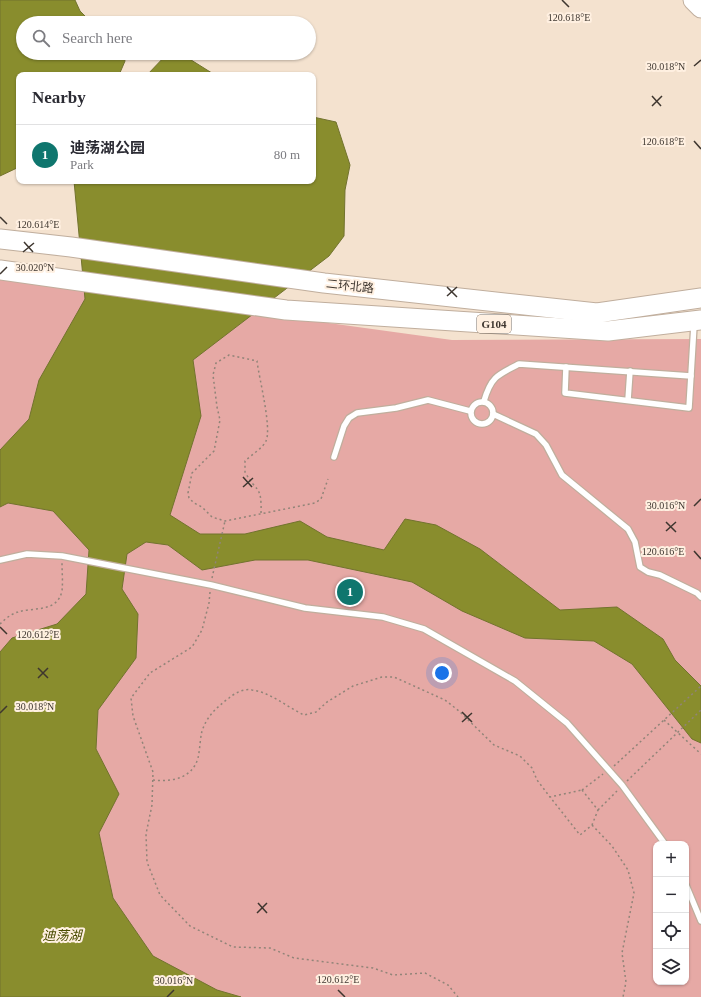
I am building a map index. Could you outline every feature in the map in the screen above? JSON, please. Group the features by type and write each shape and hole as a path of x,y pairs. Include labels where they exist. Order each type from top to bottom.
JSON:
{"highway":[{"path":"693,0 701,8"},
{"name":"二环北路","path":"0,239 71,247 324,283 597,312 701,298"},
{"name":"G104","path":"0,270 286,310 608,331 697,320"}],"lane":[{"path":"566,367 565,393 689,408 697,320"},
{"path":"484,401 489,384 503,372 519,364 691,376"},
{"path":"628,400 630,371"},
{"path":"334,456 348,418 357,413 396,408 428,400 470,411"},
{"path":"484,401 491,406 493,414 489,422 480,424 472,420 470,411 475,403 484,401"},
{"path":"493,414 536,434 546,445 562,475 628,529 634,542 640,567 648,572 666,578 697,593 701,597"},
{"path":"0,560 27,554 62,556 211,586 305,608 383,617 424,629 515,681 567,723 622,786 663,841"},
{"path":"689,892 701,921"}],"path":[{"path":"261,513 262,496 259,489 244,472 245,461 266,443 268,432 265,417 265,401 261,393 257,361 229,355 216,363 214,375 217,407 220,420 214,451 192,473 188,493 189,498 194,503 202,507 212,517 225,521 314,503 321,499 328,478"},
{"path":"225,521 211,586 209,603 202,630 192,647 150,673 131,698 133,716 153,772 152,805 146,834 147,862 160,895 190,926 233,947 270,948 294,958 373,968 393,975 425,973 448,985 458,997"},
{"path":"0,624 6,618 18,612 48,608 55,601 62,592 62,556"},
{"path":"153,780 169,782 181,779 190,771 197,760 202,730 213,711 236,692 250,689 266,694 304,715 316,712 327,702 353,686 382,677 394,677 445,700 459,711 494,745 520,756 532,768 537,780 580,835 592,825 598,810 701,710"},
{"path":"550,797 582,790 609,770 701,686"},
{"path":"664,720 701,754"},
{"path":"582,790 598,810"},
{"path":"592,825 612,846 628,870 634,893 622,952 626,982 623,997"}],"shaded area":[{"path":"0,278 452,340 701,339 701,997 0,997"}],"water":[{"path":"0,0 75,0 80,11 85,16 16,16 16,60 125,61 120,72 16,72 16,168 0,176"},
{"path":"161,60 191,60 210,72 150,72"},
{"name":"迪荡湖","path":"316,118 336,122 350,165 345,190 344,236 329,256 193,360 201,416 170,515 200,534 245,534 300,521 327,537 384,550 405,519 436,525 480,549 560,610 617,607 663,639 675,660 701,686 701,743 692,739 632,664 594,641 525,638 462,611 412,582 308,560 255,560 202,570 168,545 146,542 127,554 122,589 138,614 136,658 98,710 96,749 119,794 99,833 113,898 153,956 217,990 241,997 0,997 0,652 12,638 57,624 86,594 89,550 53,511 8,503 0,507 0,450 29,419 39,380 85,299 74,184 316,184"}],"place":[{"name":"迪荡湖公园","path":"350,592"}]}
